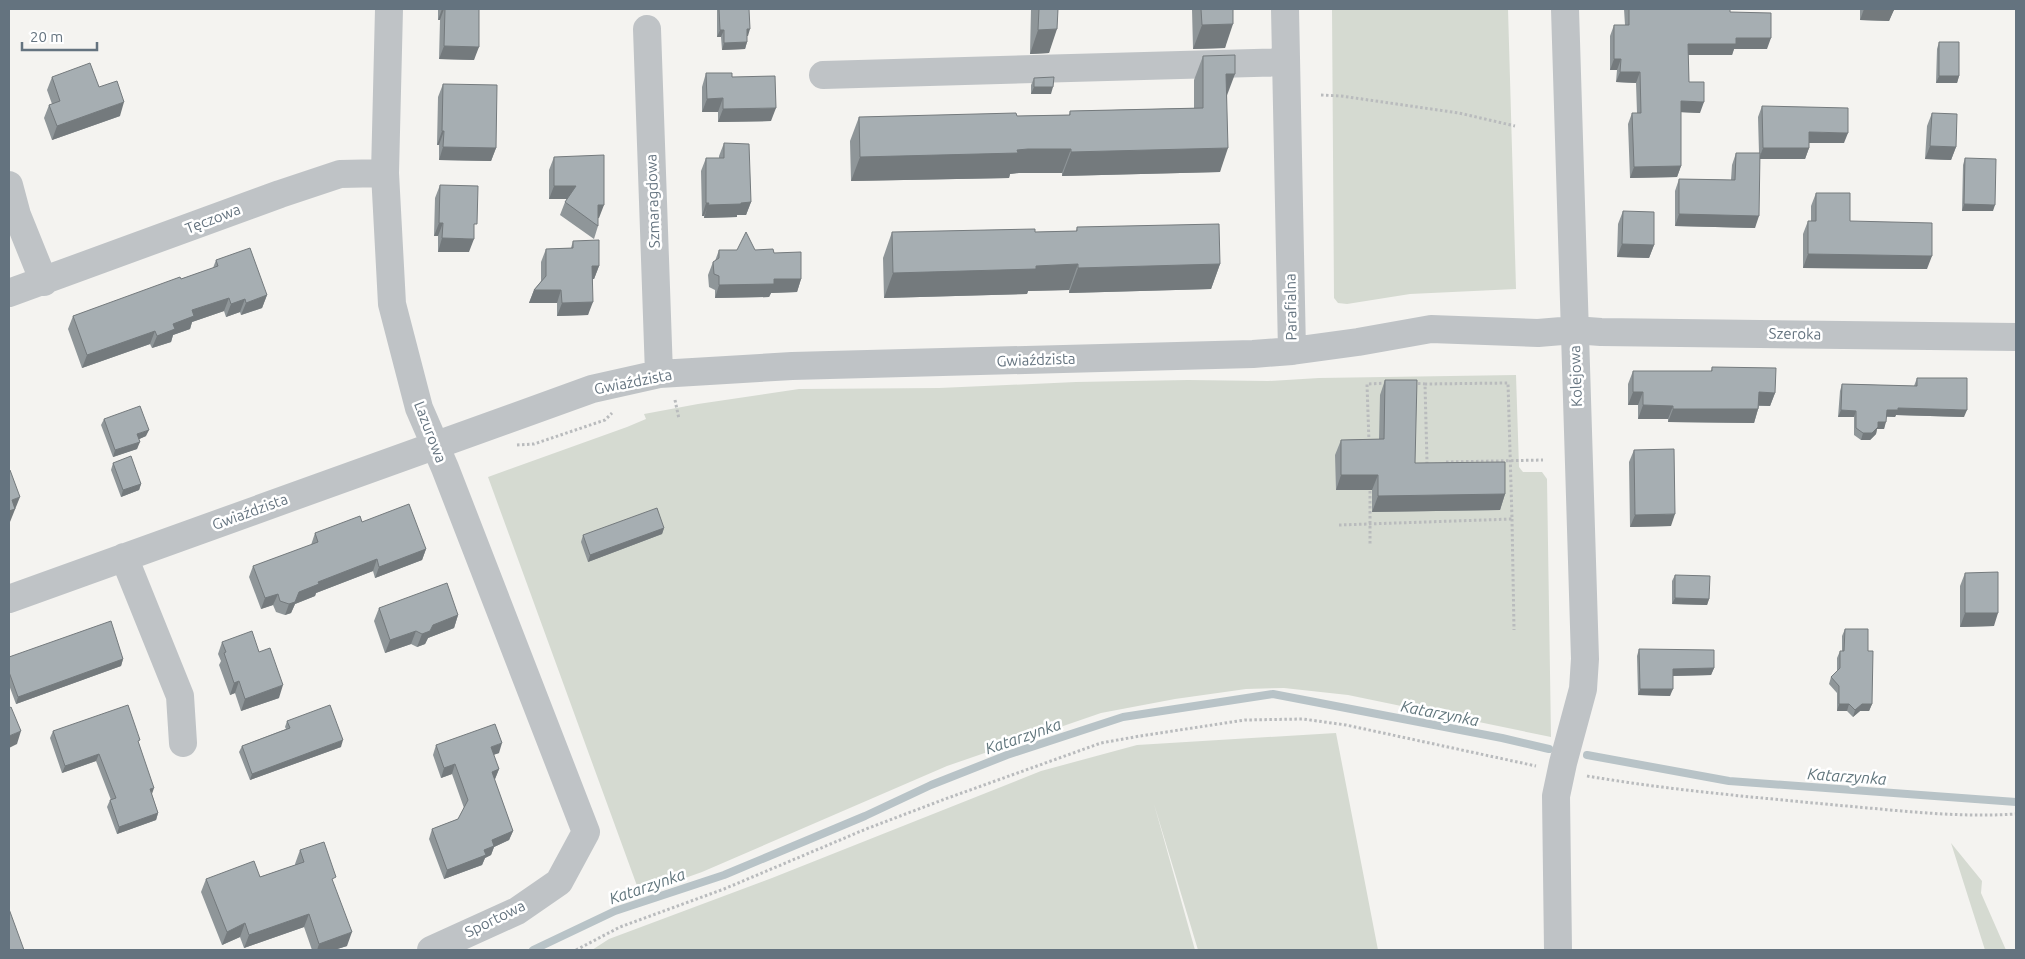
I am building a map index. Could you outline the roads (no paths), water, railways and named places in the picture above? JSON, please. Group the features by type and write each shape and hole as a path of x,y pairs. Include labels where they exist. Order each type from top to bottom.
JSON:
{"street":[{"name":"Lazurowa","path":"389,9 386,172 392,304 419,408 435,444 586,832"},
{"name":"Parafialna","path":"1285,9 1292,351 1431,330 1538,333 1574,330"},
{"name":"Kolejowa","path":"1558,950 1556,796 1583,689 1585,659 1565,9"},
{"name":"Szmaragdowa","path":"647,29 667,385"},
{"path":"823,75 1286,62"},
{"name":"Tęczowa","path":"9,294 280,194 340,174 386,172"},
{"path":"9,185 17,215 44,282"},
{"name":"Szeroka","path":"1574,330 1601,332 2016,337"},
{"name":"Gwiaździsta","path":"9,599 592,389 667,385 792,366 1253,354 1292,351"},
{"path":"124,557 180,696 183,743"},
{"name":"Sportowa","path":"430,950 518,911 559,882 586,832"}],"waterway":[{"name":"Katarzynka","path":"533,950 615,911 724,875 865,816 931,785 1007,755 1123,717 1273,694 1502,738 1549,749"},
{"name":"Katarzynka","path":"1587,755 1729,781 2016,802"}]}
